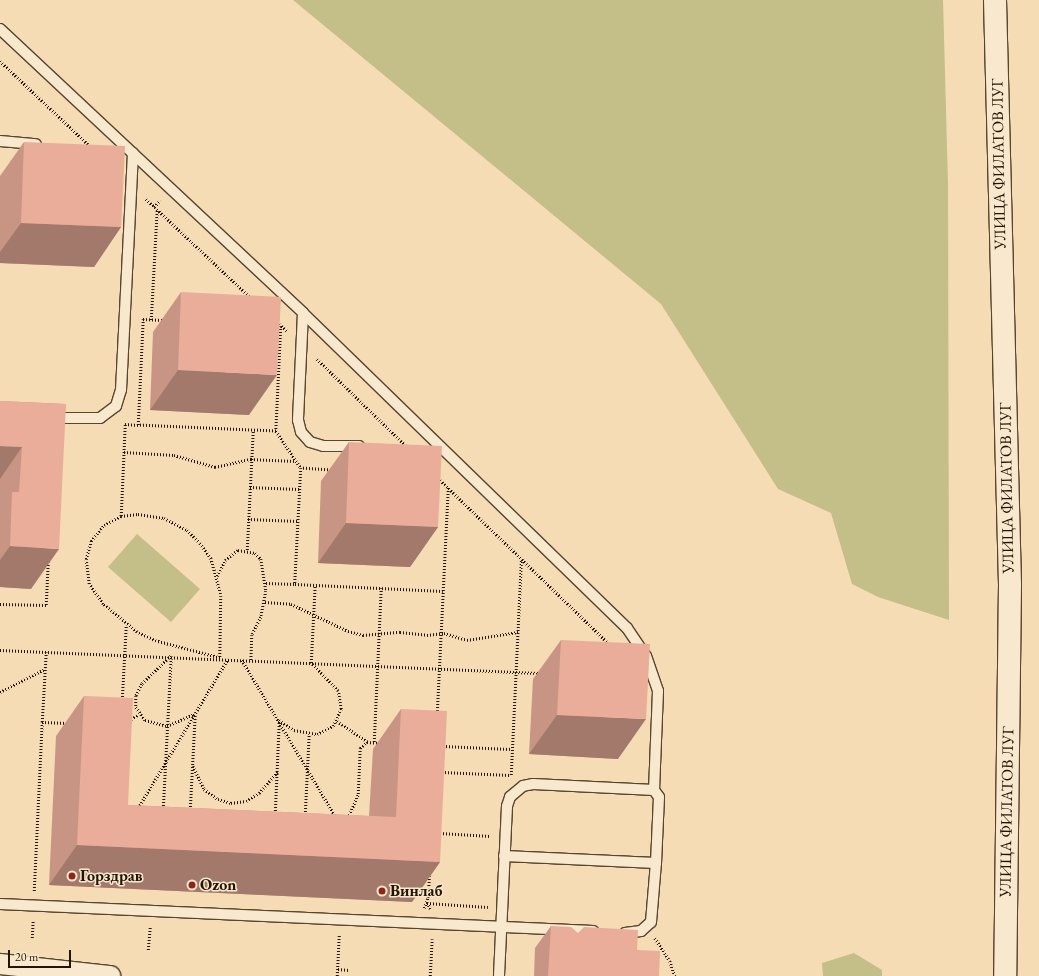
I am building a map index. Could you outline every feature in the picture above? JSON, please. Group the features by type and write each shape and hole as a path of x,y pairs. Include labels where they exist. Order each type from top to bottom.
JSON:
{"street":[{"name":"УЛИЦА ФИЛАТОВ ЛУГ","path":"995,0 1010,585 1005,976"},
{"path":"0,964 110,976"}],"lane":[{"path":"0,28 304,313 627,628 638,643 654,676 658,691 654,790 659,797 653,913 646,927 634,933 0,904"},
{"path":"0,141 51,144"},
{"path":"112,147 130,151"},
{"path":"44,418 100,418 116,406 121,390 131,186 130,151"},
{"path":"304,313 298,420 301,432 310,442 323,446 368,446"},
{"path":"426,445 439,445"},
{"path":"499,976 504,856 510,797 522,786 533,784 654,790"},
{"path":"504,856 656,863"},
{"path":"562,943 563,930"}],"path":[{"path":"0,61 95,151"},
{"path":"131,186 251,298"},
{"path":"151,320 157,209"},
{"path":"274,319 302,343 410,450"},
{"path":"138,425 143,320 281,326"},
{"path":"281,326 276,431 300,468 295,584"},
{"path":"121,516 125,424 276,431"},
{"path":"247,550 253,430"},
{"path":"124,452 174,455 215,467 251,459 296,461"},
{"path":"300,468 339,470"},
{"path":"435,474 521,560 613,648"},
{"path":"250,487 300,489"},
{"path":"437,720 448,487"},
{"path":"138,514 164,518 187,530 200,543 211,558 217,576 221,596 220,658 156,640 126,625 104,604 90,584 86,559 91,541 104,525 121,516 138,514"},
{"path":"248,519 298,521"},
{"path":"217,576 231,554 247,550 261,559 266,583 265,602 252,635 251,660"},
{"path":"0,604 46,605 48,558"},
{"path":"510,797 521,560"},
{"path":"266,583 443,591"},
{"path":"279,720 294,730 309,734 327,730 337,721 341,709 338,691 311,663 315,585"},
{"path":"374,742 381,588"},
{"path":"265,602 291,604 356,634 400,632 427,636 441,633 467,640 518,632"},
{"path":"122,702 126,625"},
{"path":"0,650 125,654 547,673"},
{"path":"42,893 34,893 46,652"},
{"path":"171,656 142,684 136,696 139,714 154,724 167,726 195,714"},
{"path":"162,816 171,656"},
{"path":"134,814 228,659"},
{"path":"242,659 338,819"},
{"path":"0,692 45,669"},
{"path":"127,721 139,714"},
{"path":"190,817 195,714"},
{"path":"274,822 279,720"},
{"path":"337,721 368,742 382,743"},
{"path":"42,722 74,723"},
{"path":"305,822 309,734"},
{"path":"346,821 353,810 358,794 360,748 368,742"},
{"path":"436,745 512,749"},
{"path":"192,763 204,789 218,800 231,803 246,801 259,793 277,772"},
{"path":"434,772 519,775"},
{"path":"431,833 506,837"},
{"path":"422,910 428,898 430,869"},
{"path":"337,976 340,920"},
{"path":"646,927 668,956 675,976"},
{"path":"338,969 349,970"}],"shaded area":[{"path":"293,0 943,0 948,184 949,620 878,597 852,584 831,513 778,489 661,304"},
{"path":"137,534 200,589 171,622 108,567"},
{"path":"854,953 882,970 882,976 823,976 822,963"}],"building":[{"path":"24,142 125,146 121,227 21,223"},
{"path":"181,292 281,297 277,375 178,370"},
{"path":"0,401 66,404 59,549 10,546 12,492 19,492 22,447 0,446"},
{"path":"349,442 442,446 438,527 346,523"},
{"path":"561,640 650,644 646,719 557,715"},
{"path":"84,696 133,698 128,805 396,817 401,709 447,711 440,862 77,845"},
{"path":"551,926 571,927 578,933 584,927 638,930 637,950 660,951 659,976 548,976"}],"place":[{"name":"Горздрав","path":"72,876"},
{"name":"Ozon","path":"192,885"},
{"name":"Винлаб","path":"382,891"}]}
